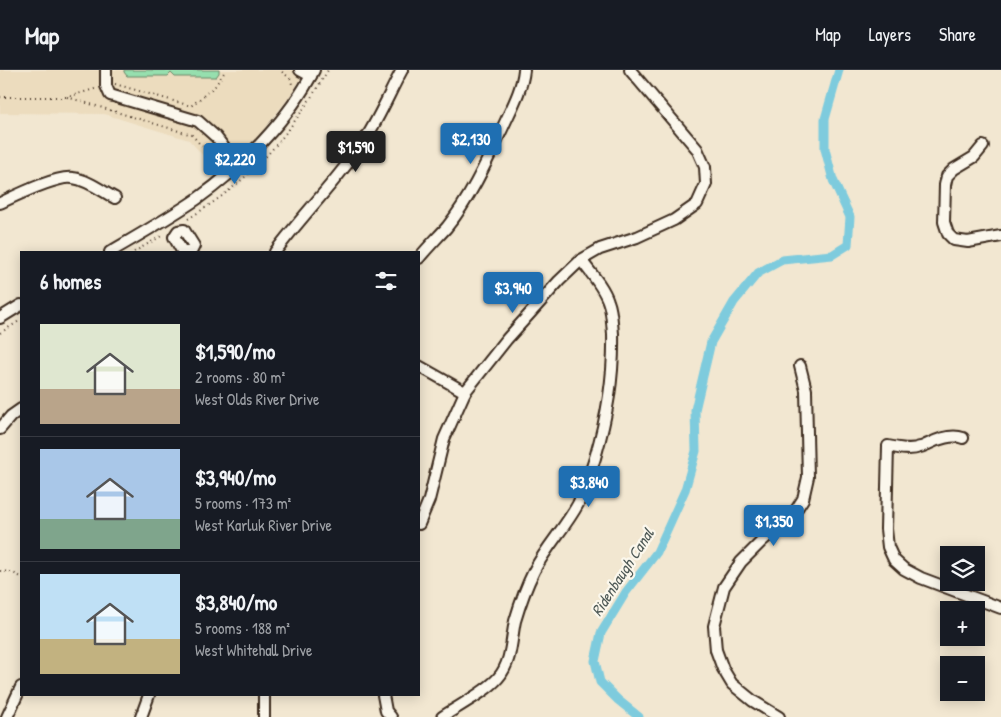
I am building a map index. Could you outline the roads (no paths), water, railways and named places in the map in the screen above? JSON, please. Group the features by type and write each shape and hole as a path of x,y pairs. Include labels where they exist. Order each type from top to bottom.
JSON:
{"street":[{"path":"106,70 106,86 110,95 198,121 216,137 238,166"},
{"path":"112,251 198,198 238,166 273,130 312,73 300,70"},
{"path":"276,251 347,165 366,138 385,106 402,70"},
{"path":"420,257 447,226 480,176 515,101 524,70"},
{"path":"420,522 429,500 444,439 465,392 507,339 559,281 581,260 600,249 637,237 674,220 697,204 706,184 705,167 697,149 630,70"},
{"path":"982,146 974,157 954,169 947,176 944,185 944,222 948,234 954,240 968,242 1001,236"},
{"path":"0,203 60,178 72,177 82,180 115,198"},
{"path":"170,216 178,231 174,237 182,250 186,251"},
{"path":"442,717 488,688 506,667 516,619 534,570 569,519 587,484 602,434 610,393 614,353 612,315 608,300 581,260"},
{"path":"0,318 20,306"},
{"path":"779,717 753,701 732,684 723,669 716,650 714,626 724,586 741,562 794,513 803,498 808,476 806,390 800,366"},
{"path":"420,367 465,392"},
{"path":"0,429 11,416 20,410"},
{"path":"963,438 957,436 943,438 930,442 920,448 905,449 888,446 886,529 888,548 894,560 904,569 921,578 1001,608"},
{"path":"7,717 20,689"},
{"path":"141,717 149,696"},
{"path":"264,696 264,717"},
{"path":"383,696 386,711 391,717"}],"waterway":[{"name":"Ridenbaugh Canal","path":"639,717 600,682 595,661 601,633 626,592 657,552 685,490 696,451 695,410 711,342 734,302 758,273 782,260 832,255 848,245 850,217 833,180 825,149 825,119 839,70"}]}
